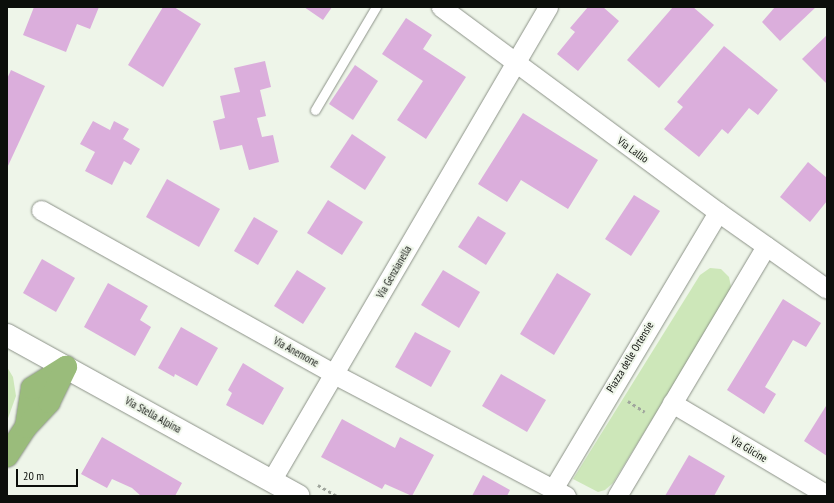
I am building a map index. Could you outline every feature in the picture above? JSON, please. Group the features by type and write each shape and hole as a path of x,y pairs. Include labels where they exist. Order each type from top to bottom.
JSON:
{"highway":[{"path":"7,456 26,427 32,388 66,367"}],"street":[{"name":"Via Lallio","path":"441,7 516,64 718,212 827,289"},
{"name":"Via Genzianella","path":"271,481 548,7"},
{"name":"Via Anemone","path":"42,210 334,374 559,493"},
{"name":"Piazza delle Ortensie","path":"559,493 610,390 718,212"},
{"path":"617,496 766,246"},
{"name":"Via Stella Alpina","path":"7,334 299,496"},
{"name":"Via Glicine","path":"672,403 827,496"}],"lane":[{"path":"315,110 376,7"}],"path":[{"path":"610,390 661,422"}],"green space":[{"path":"710,268 721,269 729,277 731,287 728,296 613,483 605,490 598,492 573,479 700,275"},
{"path":"7,367 13,377 16,396 7,421"}],"building":[{"path":"34,7 99,7 90,29 77,24 66,52 23,35"},
{"path":"163,7 174,7 201,24 163,87 128,65"},
{"path":"304,7 332,7 323,20"},
{"path":"588,7 603,7 619,21 578,71 557,54 575,32 570,28"},
{"path":"673,7 693,7 714,25 659,88 627,60"},
{"path":"775,7 816,7 780,41 762,22"},
{"path":"406,18 432,35 423,49 466,77 426,139 397,120 423,81 382,54"},
{"path":"827,35 827,84 802,59"},
{"path":"724,46 778,90 758,115 749,108 728,134 722,129 699,157 664,129 683,107 677,102"},
{"path":"265,61 271,87 260,90 266,116 257,118 262,137 273,135 279,162 249,170 242,145 220,150 213,121 225,118 220,96 240,92 234,68"},
{"path":"355,65 378,81 353,120 329,104"},
{"path":"11,70 45,86 7,168 7,79"},
{"path":"523,113 598,160 568,209 521,180 507,202 478,184"},
{"path":"93,121 110,130 114,121 129,129 123,139 140,149 131,165 124,161 112,185 85,171 95,152 80,144"},
{"path":"352,134 386,157 365,190 330,167"},
{"path":"808,162 827,178 827,201 810,222 780,197"},
{"path":"167,179 220,209 199,247 146,217"},
{"path":"634,195 660,211 631,256 605,239"},
{"path":"328,200 363,222 342,255 307,233"},
{"path":"478,216 506,233 486,265 458,247"},
{"path":"254,217 278,231 258,265 234,251"},
{"path":"42,259 75,278 56,312 23,293"},
{"path":"297,270 326,288 303,324 274,306"},
{"path":"443,270 480,292 459,328 421,305"},
{"path":"557,273 591,294 554,355 520,334"},
{"path":"108,283 148,306 140,320 151,327 135,356 84,327"},
{"path":"783,299 821,323 806,347 793,340 765,387 776,394 764,414 727,390"},
{"path":"181,327 218,348 197,386 175,374 174,377 158,368"},
{"path":"415,332 451,351 431,387 395,367"},
{"path":"243,363 284,388 263,425 226,405 232,393 228,390"},
{"path":"501,374 546,400 527,432 482,406"},
{"path":"826,406 827,407 827,456 804,441"},
{"path":"342,419 395,448 400,437 434,455 412,496 385,484 382,489 321,457"},
{"path":"102,437 182,483 175,496 141,496 132,488 112,479 107,488 81,474"},
{"path":"689,455 725,476 714,496 665,496"},
{"path":"483,475 510,490 507,496 472,496"}]}
